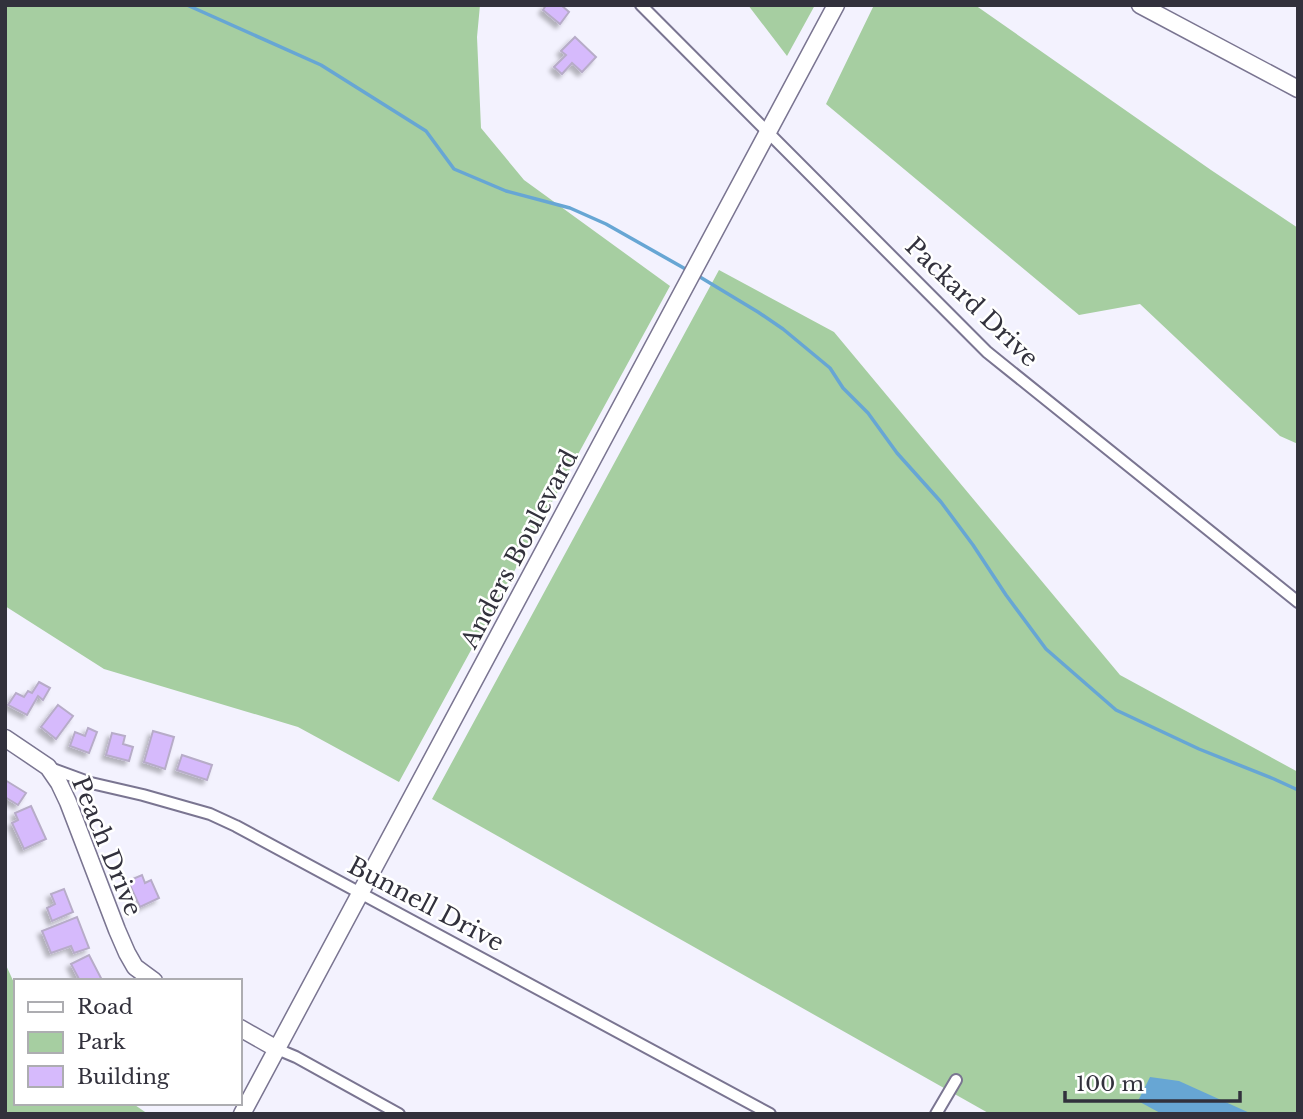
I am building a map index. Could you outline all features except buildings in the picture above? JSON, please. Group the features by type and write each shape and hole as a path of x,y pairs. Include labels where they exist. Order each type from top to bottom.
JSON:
{"street":[{"name":"Packard Drive","path":"641,5 987,352 1298,601"},
{"name":"Anders Boulevard","path":"242,1114 836,5"},
{"path":"1140,5 1298,89"},
{"name":"Peach Drive","path":"5,738 48,767 59,783 127,953 135,967 151,979"},
{"name":"Bunnell Drive","path":"48,767 91,783 210,814 236,825 769,1114"},
{"path":"242,1029 399,1114"},
{"path":"936,1114 956,1080"}],"green space":[{"path":"5,5 480,5 477,37 481,128 524,180 670,286 399,782 298,727 104,669 5,606"},
{"path":"748,5 815,5 787,56"},
{"path":"874,5 975,5 1298,228 1298,444 1280,436 1140,304 1079,315 826,104"},
{"path":"719,270 834,332 1120,675 1298,772 1298,1114 990,1114 432,799"},
{"path":"5,963 14,983 14,1105 135,1105 148,1114 5,1114"}],"water":[{"path":"1150,1077 1179,1081 1252,1114 1162,1114 1138,1101"}],"waterway":[{"path":"187,5 321,65 426,131 454,169 506,191 570,208 606,224 689,271"},
{"path":"695,274 783,329 830,368 843,388 868,413 897,453 941,502 1046,649 1116,710 1199,749 1298,790"}]}
